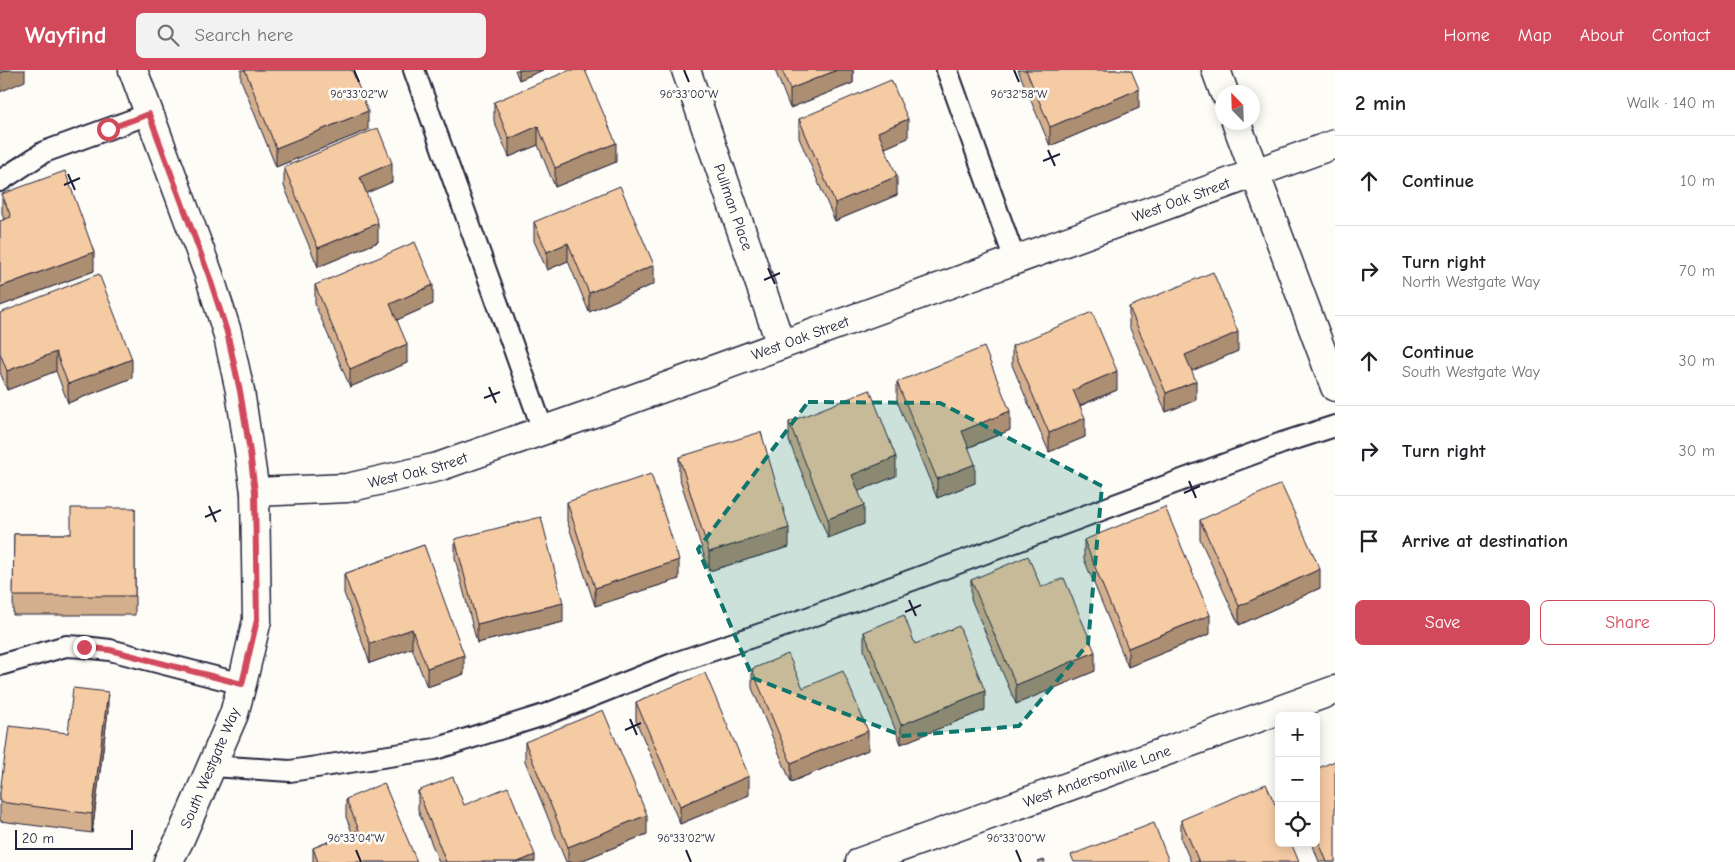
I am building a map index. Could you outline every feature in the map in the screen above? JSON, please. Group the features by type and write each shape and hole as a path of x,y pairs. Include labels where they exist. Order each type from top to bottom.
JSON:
{"street":[{"name":"South Westgate Way","path":"133,70 209,276 227,332 240,391 255,492 257,620 242,684 234,714 180,839 168,862"},
{"name":"Pullman Place","path":"686,70 781,345"},
{"path":"1216,70 1221,85"},
{"path":"1239,130 1335,387"},
{"name":"West Oak Street","path":"255,492 347,488 438,467 1335,144"},
{"name":"West Andersonville Lane","path":"860,862 1335,690"}],"lane":[{"path":"414,70 543,430"},
{"path":"948,70 1016,260"},
{"path":"0,181 44,152 149,114"},
{"path":"212,766 290,772 435,749 547,714 675,663 808,618 1282,442 1335,426"},
{"path":"0,665 66,646 84,647 110,650 242,684"}],"highlighted area":[{"path":"808,402 940,403 1102,486 1088,644 1019,726 903,736 753,678 698,549"}],"building":[{"path":"245,70 352,70 368,111 276,148"},
{"path":"570,70 585,70 616,143 555,168 538,126 509,139 494,102"},
{"path":"782,70 837,70 790,89"},
{"path":"1026,70 1131,70 1139,89 1050,127"},
{"path":"891,80 908,119 878,132 897,176 835,203 799,119"},
{"path":"378,128 392,163 360,177 378,223 318,248 284,167"},
{"path":"65,171 94,252 0,287 0,221 11,217 2,194"},
{"path":"620,186 654,265 589,293 568,243 547,252 534,222"},
{"path":"415,242 433,285 390,304 407,344 350,369 315,285"},
{"path":"1213,272 1238,332 1185,355 1196,381 1166,393 1129,307"},
{"path":"99,274 132,359 68,384 56,352 7,371 0,353 0,313"},
{"path":"1092,312 1117,371 1073,390 1085,418 1049,433 1012,346"},
{"path":"984,347 1010,411 962,431 975,464 937,479 897,382"},
{"path":"870,390 896,457 852,475 864,505 828,519 789,422"},
{"path":"761,432 789,528 709,552 679,457"},
{"path":"651,474 679,560 595,588 567,502"},
{"path":"1281,484 1320,569 1239,606 1200,520"},
{"path":"1165,507 1210,615 1128,648 1084,540"},
{"path":"71,508 135,508 135,596 13,596 14,534 71,534"},
{"path":"541,517 563,603 477,624 455,539"},
{"path":"424,545 464,655 427,668 412,629 370,644 344,574"},
{"path":"1028,556 1041,587 1064,578 1095,652 1016,685 971,580"},
{"path":"904,615 915,644 959,626 985,691 901,725 864,632"},
{"path":"788,654 803,688 843,671 868,731 791,763 752,669"},
{"path":"705,673 749,776 680,806 636,702"},
{"path":"73,688 108,692 92,814 0,802 9,726 68,733"},
{"path":"603,710 647,815 568,847 525,742"},
{"path":"1335,761 1335,862 1327,862 1320,845 1320,767"},
{"path":"453,777 464,805 508,787 535,855 518,862 446,862 418,791"},
{"path":"384,783 417,862 318,862 313,848 359,830 346,799"},
{"path":"1266,784 1275,804 1275,847 1293,847 1299,862 1199,862 1181,820"},
{"path":"1154,823 1169,862 1074,862 1071,855"}],"route":[{"path":"84,647 110,650 242,684 257,620 255,492 240,391 227,332 209,276 149,114 108,129"}]}
